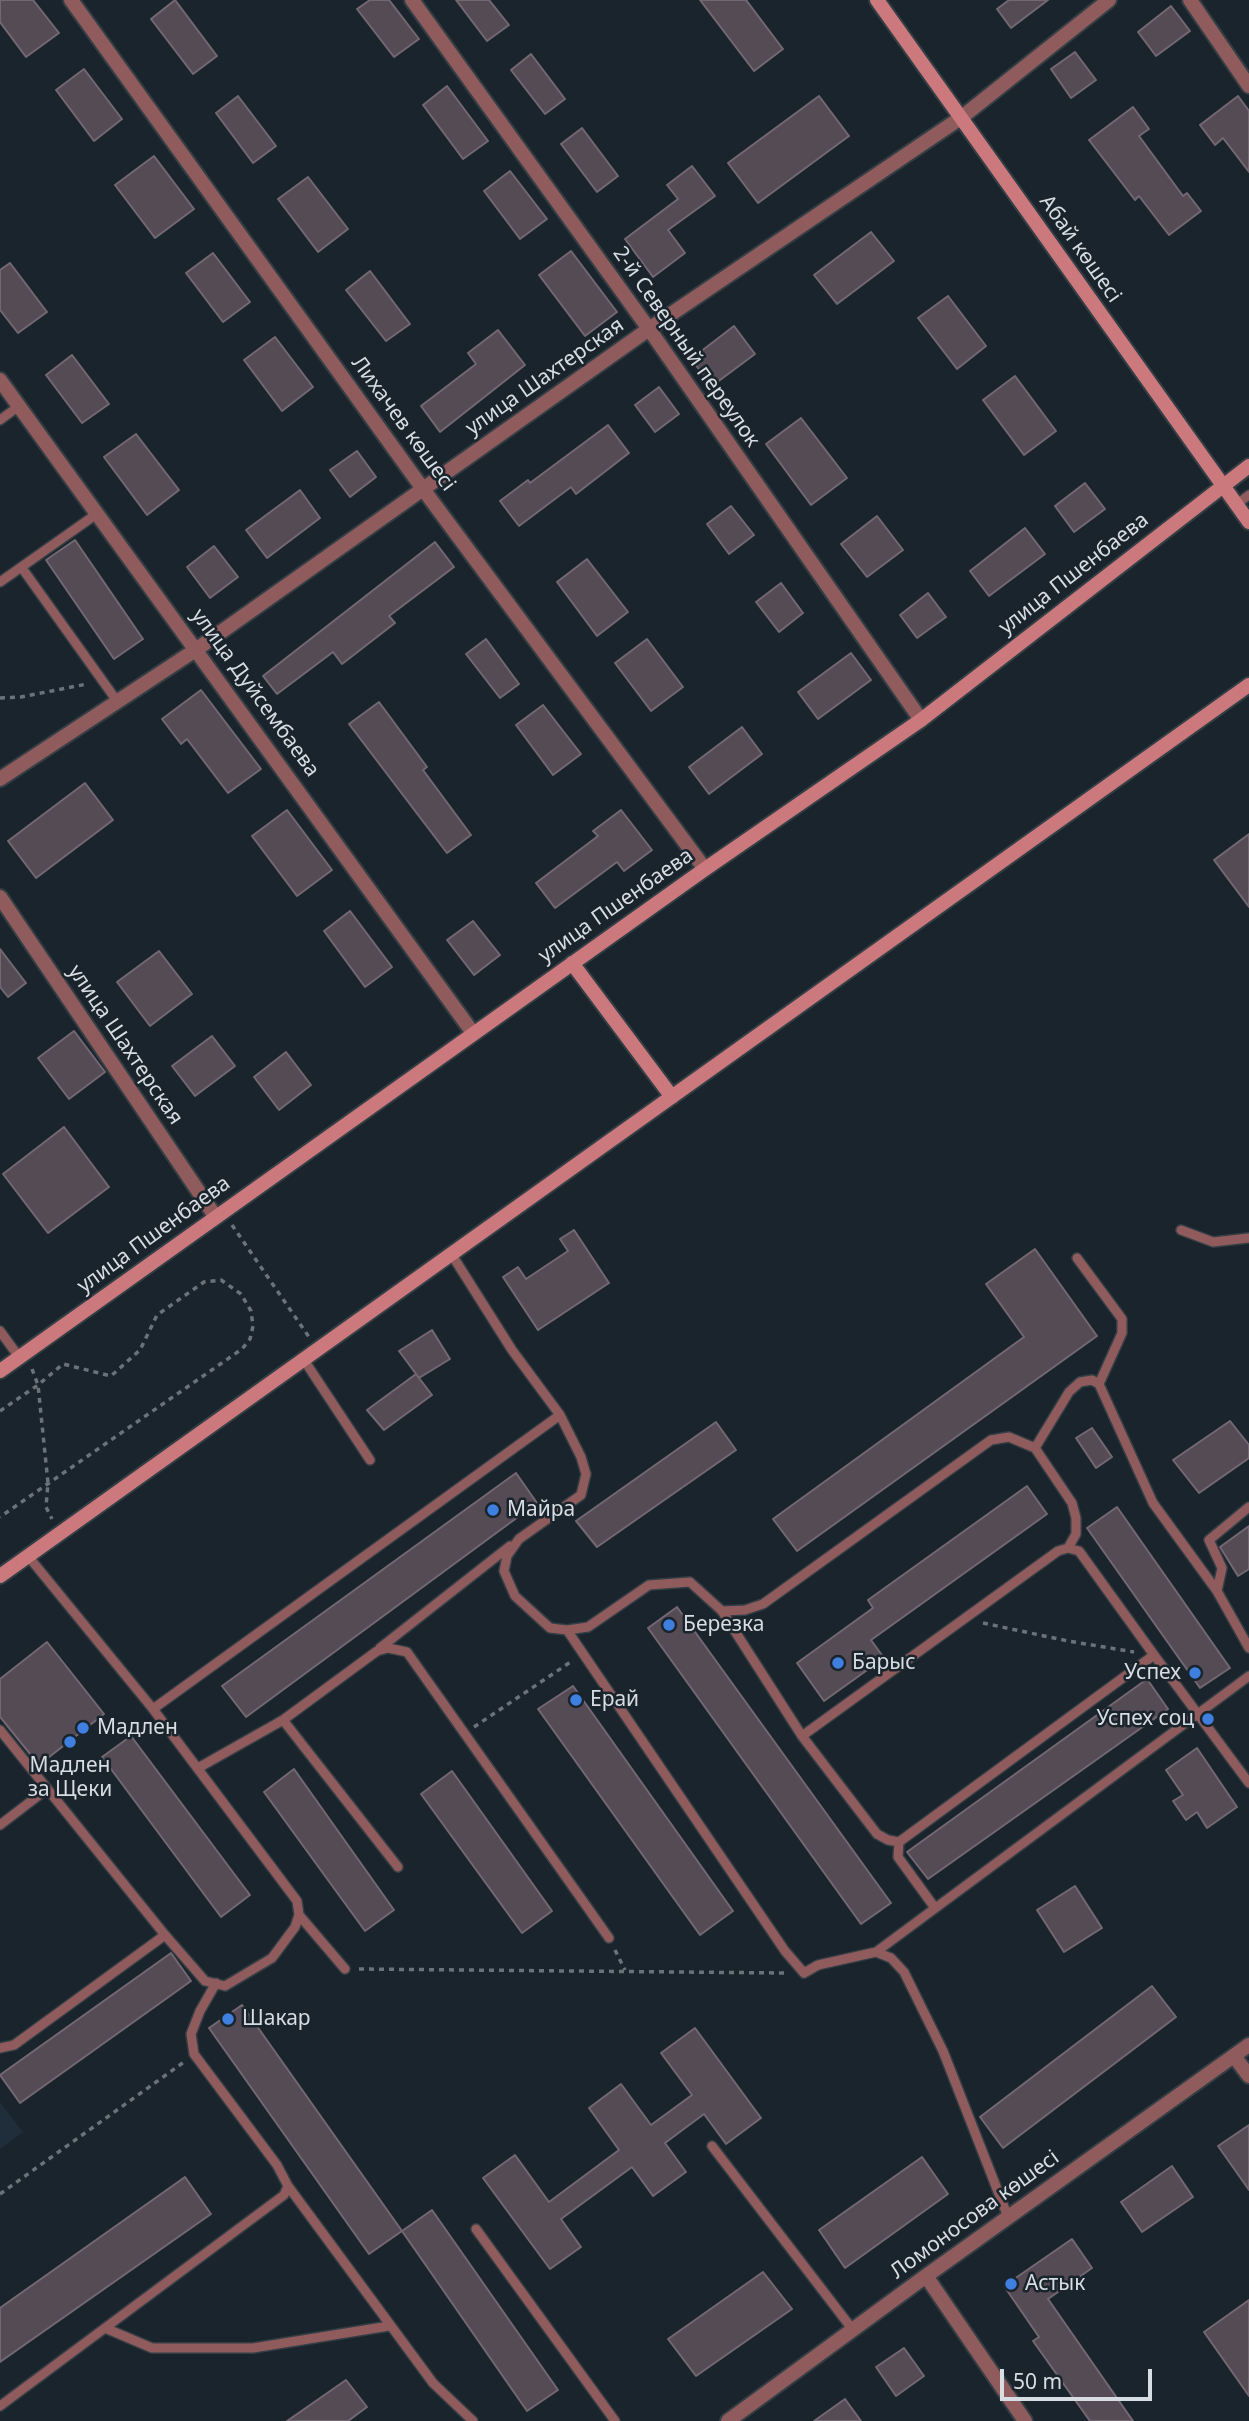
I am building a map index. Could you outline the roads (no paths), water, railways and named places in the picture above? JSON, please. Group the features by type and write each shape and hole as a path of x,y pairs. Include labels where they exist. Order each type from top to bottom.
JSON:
{"main road":[{"name":"Абай көшесі","path":"877,0 1249,522"},
{"name":"улица Пшенбаева","path":"0,1371 572,963 921,720 1249,466"},
{"path":"0,1576 1249,685"},
{"path":"572,963 672,1097"}],"street":[{"name":"Лихачев көшесі","path":"71,0 423,489 705,869"},
{"name":"2-й Северный переулок","path":"412,0 649,329 921,720"},
{"name":"улица Шахтерская","path":"0,779 197,649 649,329 962,117 1108,0"},
{"path":"1189,0 1249,86"},
{"name":"улица Дуйсембаева","path":"0,380 473,1033"},
{"name":"улица Шахтерская","path":"0,897 219,1214"},
{"name":"Ломоносова көшесі","path":"728,2421 1249,2045"},
{"path":"1234,2056 1249,2076"},
{"path":"926,2276 1025,2421"}],"lane":[{"path":"0,420 19,406"},
{"path":"1237,504 1249,495"},
{"path":"0,582 98,513"},
{"path":"22,568 117,701"},
{"path":"1181,1230 1213,1242 1249,1238"},
{"path":"198,1768 283,1720 377,1651 519,1539 581,1495 586,1474 581,1457 560,1415 512,1350 452,1255"},
{"path":"1077,1258 1122,1319 1122,1333 1099,1384"},
{"path":"0,1331 23,1354"},
{"path":"304,1360 370,1460"},
{"path":"1035,1448 1069,1392 1080,1382 1092,1380 1099,1384 1153,1503 1217,1591 1249,1648"},
{"path":"153,1709 560,1415"},
{"path":"722,1611 745,1610 763,1604 991,1440 1009,1437 1035,1448 1072,1503 1076,1534 1068,1548"},
{"path":"1217,1591 1222,1568 1209,1540 1249,1507"},
{"path":"519,1539 507,1556 504,1571 515,1596 550,1628 567,1630 588,1627 649,1585 690,1582 722,1611 802,1736 877,1834 888,1840 899,1842 1154,1655"},
{"path":"802,1736 1058,1552 1068,1548 1079,1551 1249,1783"},
{"path":"0,1730 205,1981 225,1986 272,1958 295,1927 299,1915 298,1901 153,1709 28,1556"},
{"path":"567,1630 785,1951 804,1973 818,1965 876,1952 1249,1676"},
{"path":"377,1651 388,1648 407,1652 609,1938"},
{"path":"283,1720 398,1867"},
{"path":"0,1825 47,1789"},
{"path":"899,1842 898,1857 935,1908"},
{"path":"299,1915 345,1969"},
{"path":"0,2048 14,2045 165,1935"},
{"path":"876,1952 891,1958 904,1972 943,2052 1008,2217"},
{"path":"216,1983 191,2034 194,2054 277,2165 288,2186 389,2326 433,2383 473,2421"},
{"path":"712,2146 853,2330"},
{"path":"0,2406 275,2204 288,2186"},
{"path":"476,2228 615,2421"},
{"path":"105,2328 152,2348 240,2348 389,2326"}],"place":[{"name":"Майра","path":"493,1510"},
{"name":"Березка","path":"669,1625"},
{"name":"Барыс","path":"838,1663"},
{"name":"Успех","path":"1195,1673"},
{"name":"Ерай","path":"576,1700"},
{"name":"Успех соц","path":"1208,1719"},
{"name":"Мадлен","path":"83,1728"},
{"name":"Мадлен за Щеки","path":"70,1742"},
{"name":"Шакар","path":"228,2019"},
{"name":"Астык","path":"1011,2284"}]}
